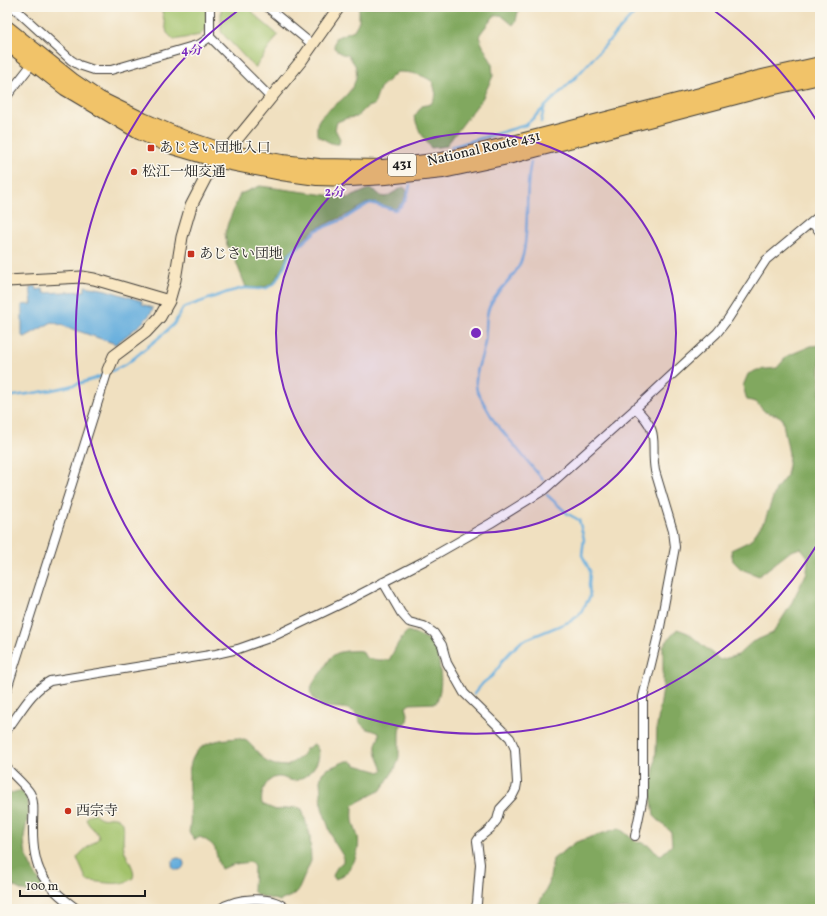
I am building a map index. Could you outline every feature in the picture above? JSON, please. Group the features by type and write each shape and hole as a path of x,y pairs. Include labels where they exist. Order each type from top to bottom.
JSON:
{"highway":[{"name":"National Route 431","path":"7,28 72,80 100,99 223,157 262,159 319,166 384,167 442,160 505,146 700,95 758,78 820,64"},
{"name":"National Route 431","path":"7,43 32,64 65,88 139,132 173,147 223,157 281,173 317,178 350,179 414,175 443,171 508,157 766,89 820,77"}],"street":[{"path":"13,7 71,60 79,65 94,70 107,71 119,69 200,44 210,37"},
{"path":"210,7 210,37 271,98"},
{"path":"267,7 313,45"},
{"path":"7,689 106,375 114,356 146,332 160,317 168,301 175,280 182,238 191,206 206,177 313,45 339,7"},
{"path":"7,96 32,64"},
{"path":"7,730 36,690 50,681 238,650 272,637 428,559 491,523 544,490 717,333 728,320 766,260 820,216"},
{"path":"812,223 820,232"},
{"path":"7,281 82,277 94,279 168,301"},
{"path":"635,408 649,424 654,435 655,471 675,539 672,565 643,697 643,797 635,836"},
{"path":"383,582 401,614 409,622 424,626 434,633 442,645 447,663 464,693 510,738 515,749 516,789 513,795 500,809 497,820 477,841 480,864 477,903 475,909"},
{"path":"7,768 30,793 33,805 32,833 36,865 42,876 60,897 78,909"},
{"path":"220,909 238,901 250,898 278,904 286,909"}],"green space":[{"path":"161,7 206,7 205,29 200,35 174,40 167,33"},
{"path":"221,7 249,7 257,17 278,35 255,68 222,33"},
{"path":"359,7 519,7 516,21 513,25 501,15 494,16 480,34 481,42 492,63 493,76 482,99 446,146 431,148 420,132 414,117 422,106 431,104 436,95 433,82 420,75 407,72 397,72 380,88 374,105 367,107 357,117 347,118 337,122 335,129 340,139 339,144 330,143 317,135 317,125 320,118 348,93 352,88 356,77 355,65 348,55 342,54 334,48 335,38 354,30 359,21"},
{"path":"260,186 349,198 369,189 375,191 381,196 386,197 403,187 407,192 403,202 395,209 371,202 367,203 349,214 315,229 288,254 284,265 273,283 258,288 246,287 227,245 225,234 240,194"},
{"path":"820,345 820,909 536,909 549,884 553,859 576,842 619,828 634,840 650,846 655,852 661,855 672,845 671,832 654,816 651,794 656,752 657,726 663,689 663,646 677,629 688,633 720,660 738,655 752,642 773,633 790,606 807,572 808,557 801,548 791,551 759,576 741,569 733,561 731,550 750,541 765,520 776,489 787,475 789,454 782,418 765,412 756,402 747,400 743,386 748,374 757,370 777,368 787,356 811,346"},
{"path":"408,631 423,637 436,645 441,681 439,696 436,703 410,704 406,707 408,714 407,722 400,726 399,757 396,767 381,790 353,806 353,820 359,843 358,849 354,862 350,868 341,877 335,879 333,876 336,868 343,862 343,856 333,840 322,808 320,781 322,773 327,769 346,761 351,761 356,765 380,772 383,770 376,751 376,743 379,733 364,727 355,713 351,710 322,707 314,699 310,692 312,685 329,659 337,653 362,651 366,658 389,660 400,641"},
{"path":"238,738 247,741 267,762 275,765 287,766 301,757 306,749 314,744 318,749 319,754 316,765 308,774 295,781 280,777 273,778 266,784 262,796 262,804 276,810 297,807 302,809 310,836 311,861 298,891 280,901 257,895 253,891 254,867 251,862 235,864 221,869 214,847 200,837 195,840 189,832 189,775 195,754 202,747 210,743 219,740"},
{"path":"19,791 24,794 27,799 28,812 24,838 26,854 33,871 43,887 40,892 25,892 12,885 7,887 7,794"},
{"path":"94,813 103,818 115,817 123,823 124,848 134,875 133,878 128,881 122,883 111,883 87,881 77,858 99,838 86,819"}],"water":[{"path":"36,286 37,290 43,289 44,293 85,291 85,286 106,290 142,301 142,304 153,308 151,313 142,323 116,344 52,322 25,337 22,336 22,305 32,304 30,287"},
{"path":"176,858 180,858 184,864 180,870 176,870 172,866 172,862"}],"waterway":[{"path":"451,147 526,125 576,77 640,7"},
{"path":"541,122 544,109"},
{"path":"531,162 523,255 518,268 490,305 487,317 483,353 477,374 476,385 477,391 494,421 543,480"},
{"path":"112,371 128,363 162,335 174,324 183,308 244,288 267,288 275,283 289,255 317,230 344,219 371,203 395,210 404,203 410,185"},
{"path":"7,397 68,386 104,375"},
{"path":"474,694 483,683 492,676 511,651 522,641 571,621 579,615 590,597 590,571 582,555 584,539 579,520 568,514 547,495"}],"place":[{"name":"あじさい団地入口","path":"151,148"},
{"name":"松江一畑交通","path":"134,172"},
{"name":"あじさい団地","path":"191,254"},
{"name":"西宗寺","path":"68,811"}]}
